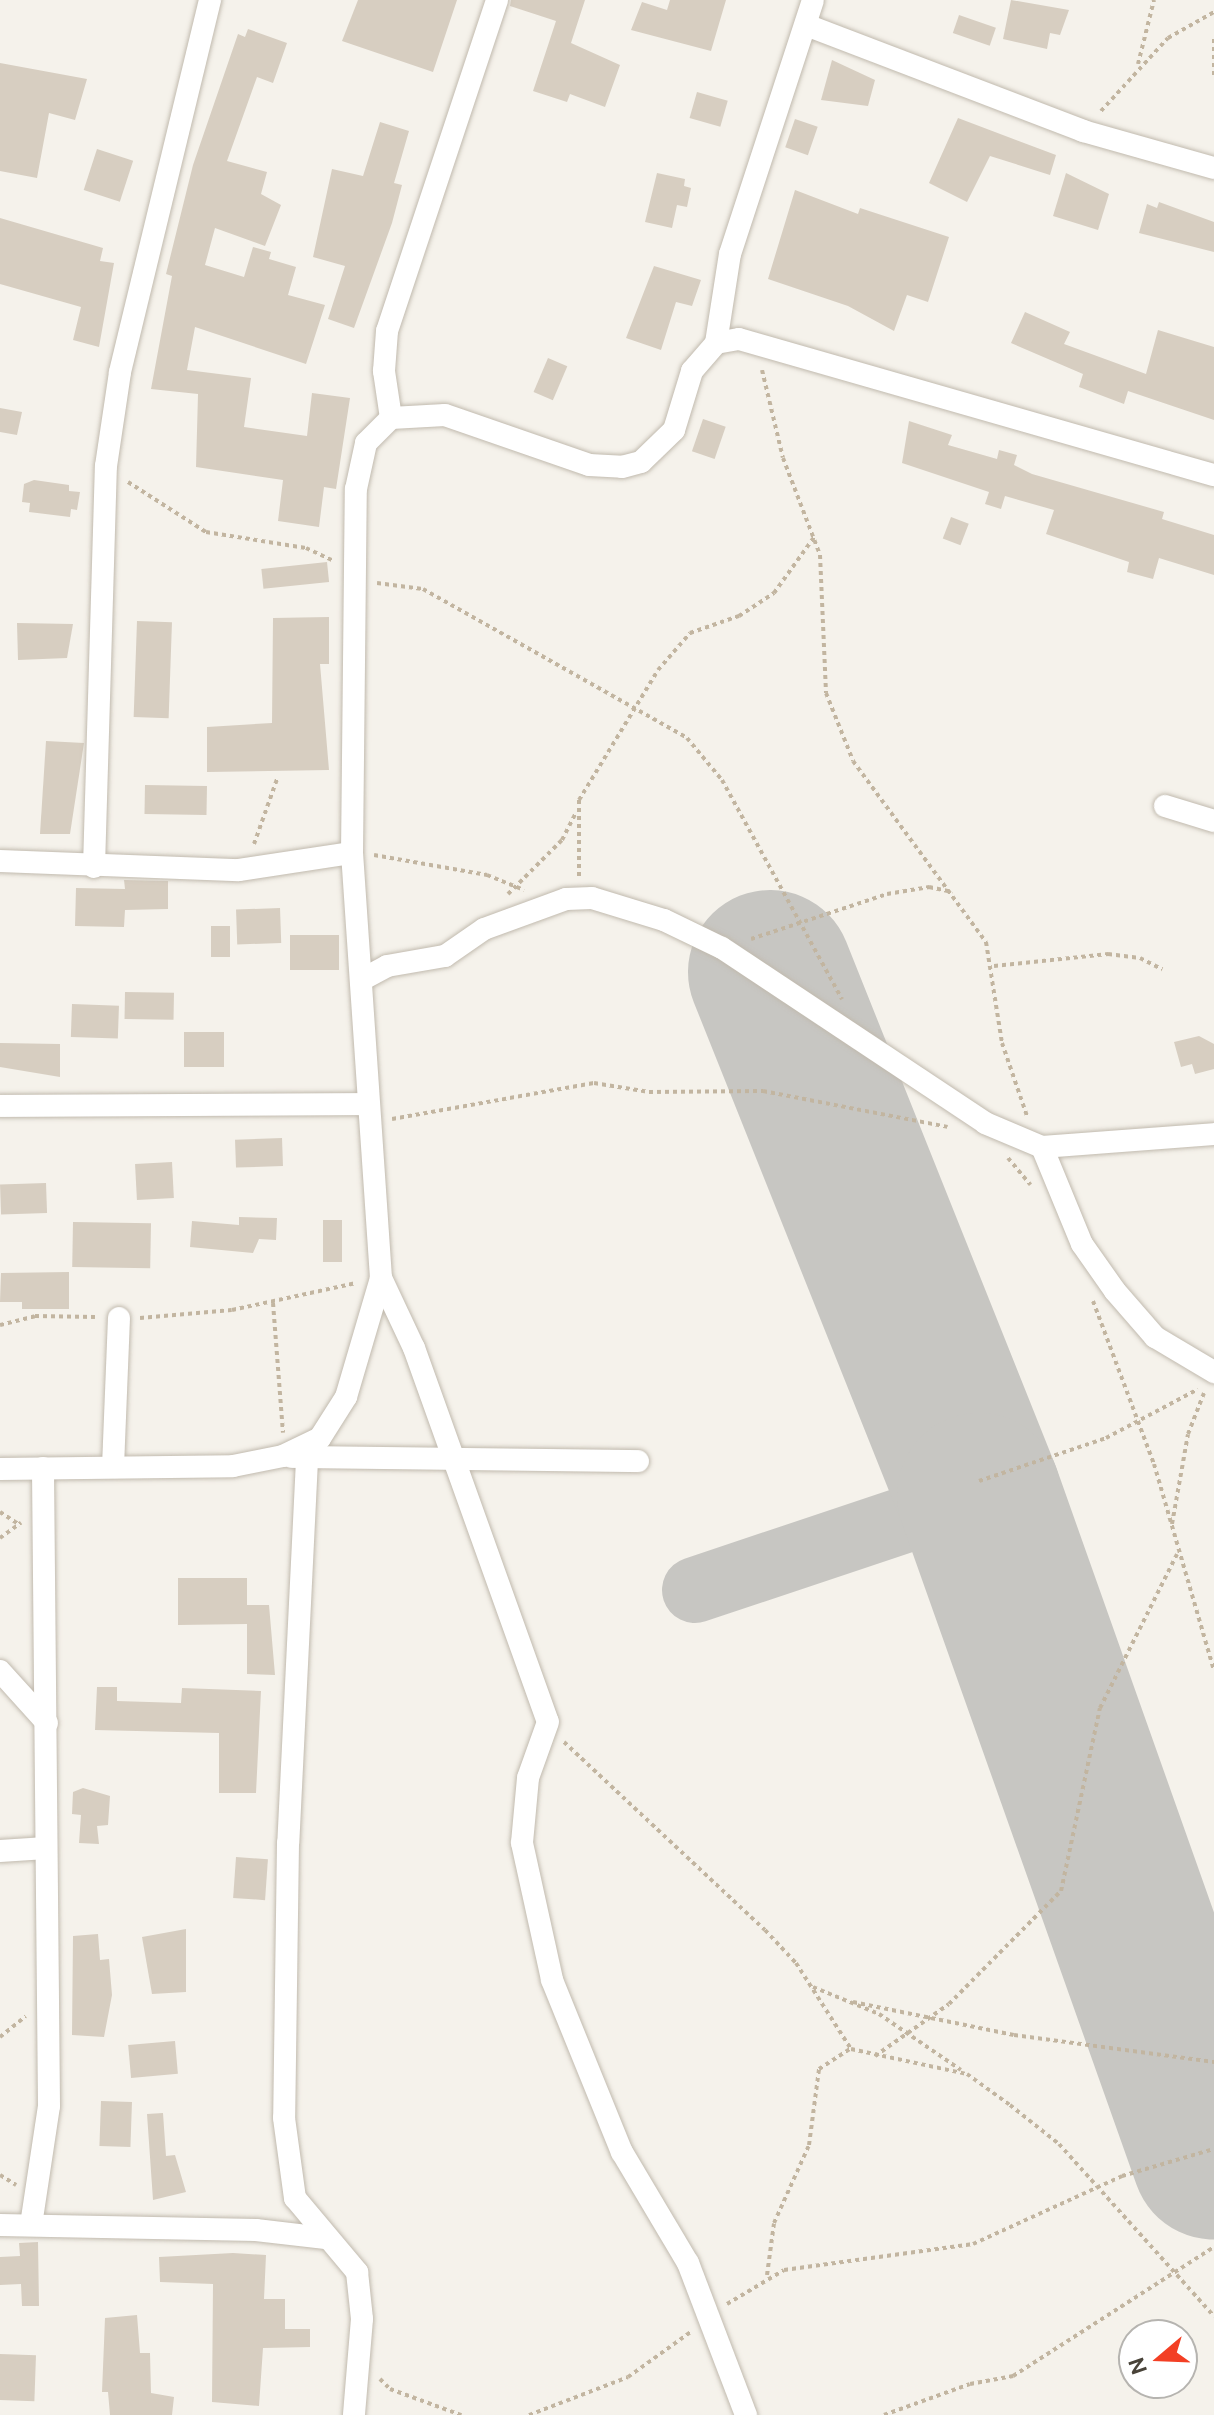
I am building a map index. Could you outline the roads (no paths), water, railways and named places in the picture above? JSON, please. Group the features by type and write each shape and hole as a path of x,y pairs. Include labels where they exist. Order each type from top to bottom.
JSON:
{"street":[{"path":"94,867 106,466 120,372 210,0"},
{"path":"391,418 384,371 387,331 497,0"},
{"path":"746,2415 706,2319 688,2263 622,2152 542,1949 522,1843 528,1778 548,1722 456,1463 381,1278 352,853 353,579 356,489 366,443 391,418 445,415 589,465 622,467 641,462 674,430 692,371 716,343 730,254 813,0"},
{"path":"806,25 1083,131 1214,168"},
{"path":"716,343 761,343 1214,475"},
{"path":"1165,806 1214,821"},
{"path":"0,861 94,867 239,870 352,853"},
{"path":"363,979 387,966 445,956 484,929 576,897 620,903 722,948 863,1036 985,1123 1042,1147 1214,1134"},
{"path":"0,1106 368,1113"},
{"path":"1042,1147 1082,1244 1115,1291 1155,1337 1214,1372"},
{"path":"0,1469 233,1466 283,1456 320,1438 346,1397 381,1278"},
{"path":"113,1467 119,1318"},
{"path":"283,1456 307,1460 456,1463 638,1461"},
{"path":"307,1460 288,1843 284,2118 295,2198 324,2238 357,2272 360,2356 354,2415"},
{"path":"31,2225 49,2106 43,1468"},
{"path":"0,1671 47,1723"},
{"path":"0,1851 46,1848"},
{"path":"0,2225 256,2230 324,2238"}]}
